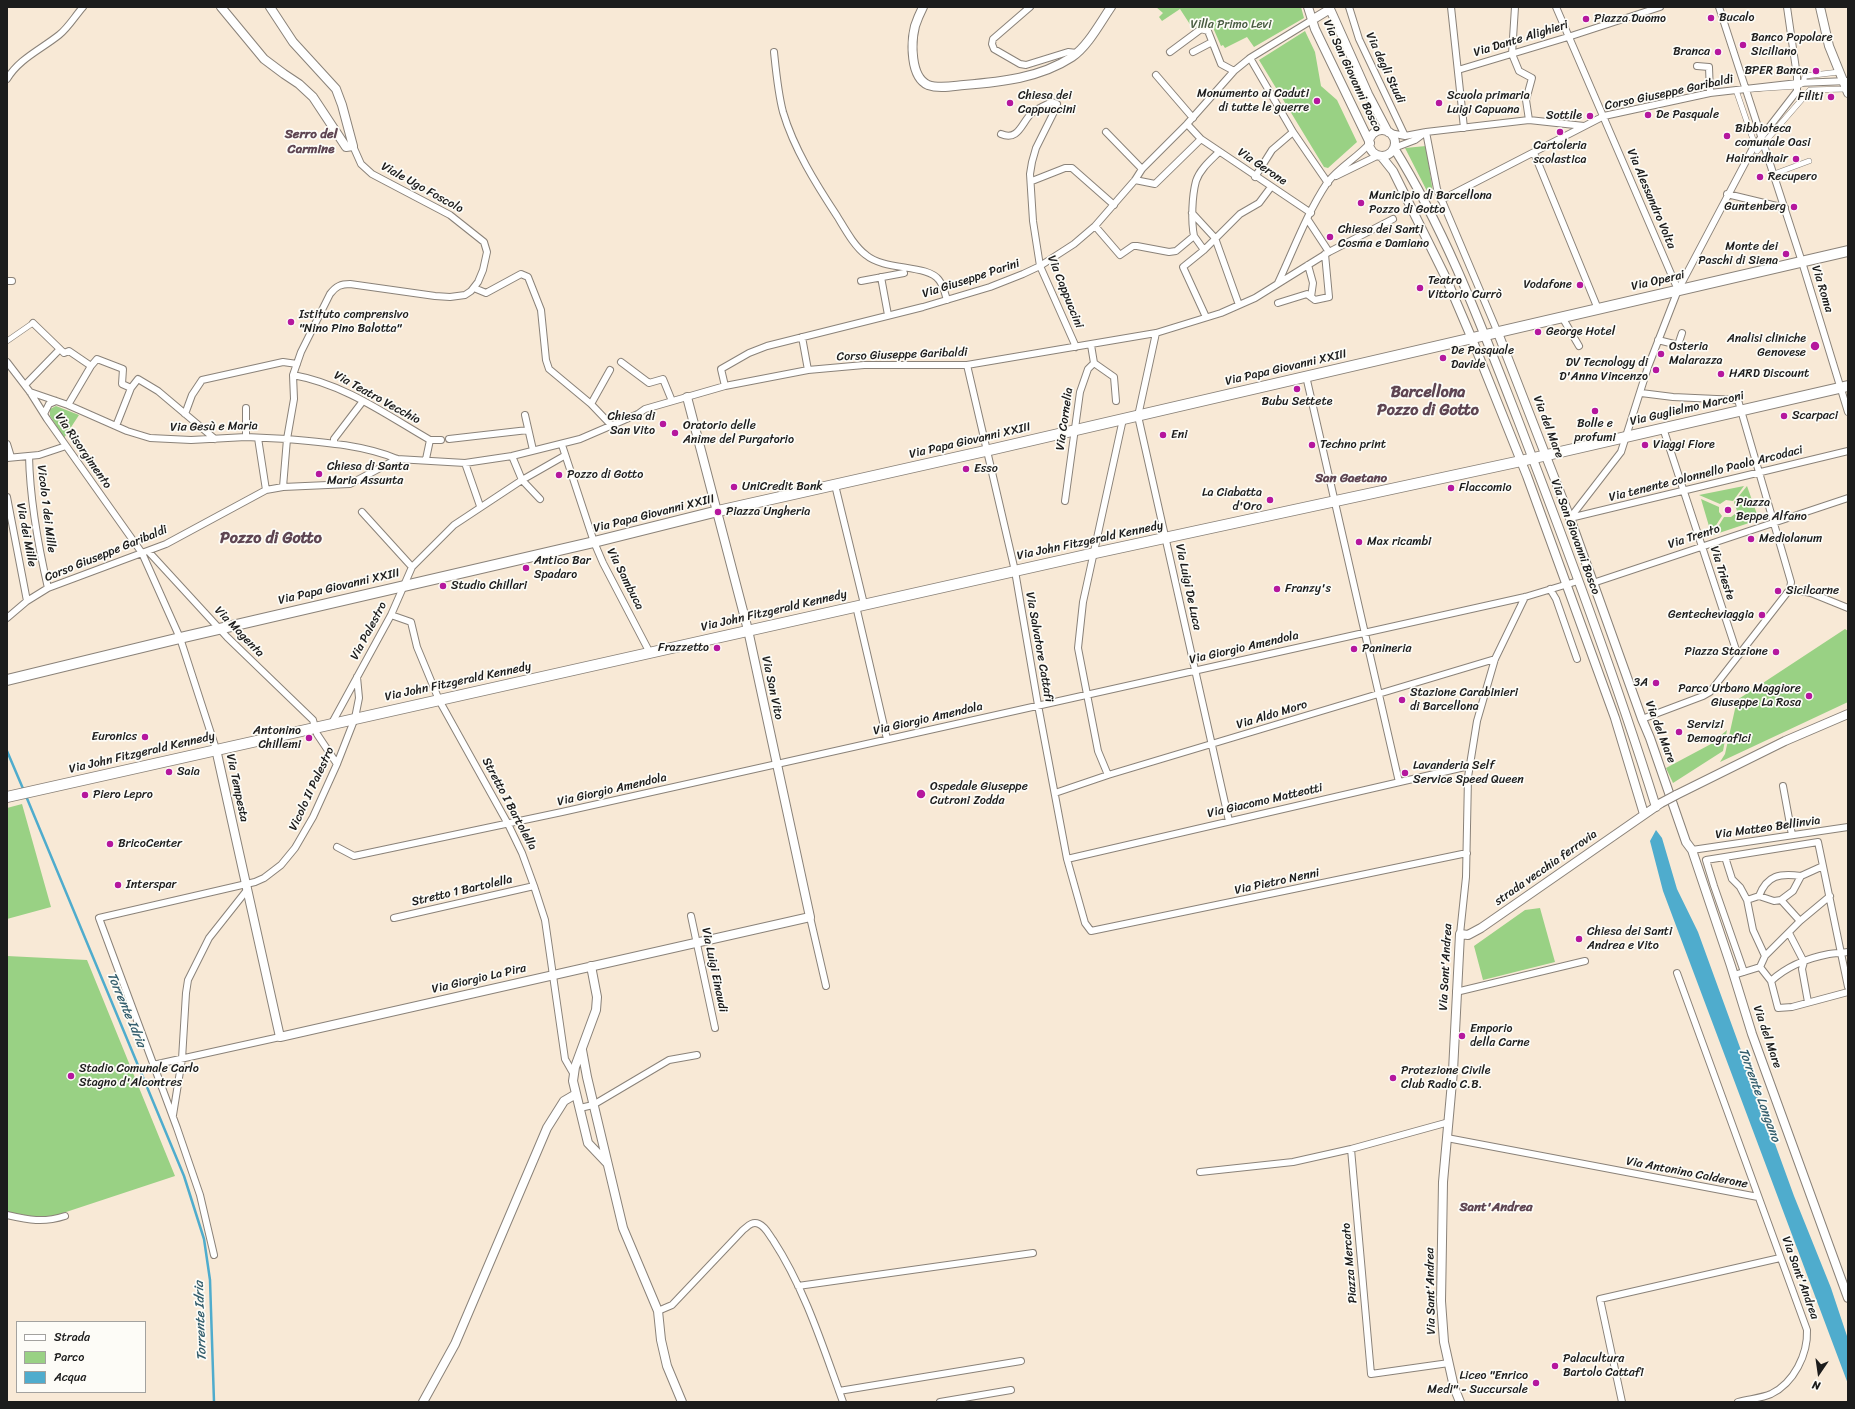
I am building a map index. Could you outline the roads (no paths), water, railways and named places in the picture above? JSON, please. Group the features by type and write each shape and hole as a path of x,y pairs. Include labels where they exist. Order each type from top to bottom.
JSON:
{"main road":[{"name":"Via Operai","path":"1485,336 1848,251"},
{"name":"Via Papa Giovanni XXIII","path":"7,680 404,585 1485,336"},
{"name":"Via Guglielmo Marconi","path":"1521,461 1844,387"},
{"name":"Via John Fitzgerald Kennedy","path":"7,796 1095,552 1521,461"}],"street":[{"path":"7,79 12,70 22,61 60,34 83,7"},
{"path":"221,7 264,59 299,84 313,97 346,147 353,146"},
{"name":"Viale Ugo Foscolo","path":"270,7 293,42 336,89 353,146 361,164 372,174 450,215 484,242 487,252 486,258 483,270 474,288"},
{"path":"923,7 915,27 913,50 918,75 927,84 941,87 1008,81 1051,67 1077,53 1111,7"},
{"path":"1030,7 993,38 992,44 994,49 1020,64 1026,65 1068,52 1077,53"},
{"name":"Via San Giovanni Bosco","path":"1308,7 1312,20 1370,143"},
{"name":"Via degli Studi","path":"1349,7 1359,39 1405,136"},
{"path":"1451,7 1464,128"},
{"path":"1515,7 1512,54 1518,72 1532,78 1526,100 1529,120"},
{"name":"Via Alessandro Volta","path":"1556,7 1678,290"},
{"name":"Via Dante Alighieri","path":"1458,70 1568,37 1660,7"},
{"name":"Via Roma","path":"1719,7 1844,387 1848,412"},
{"path":"1570,518 1621,452 1658,340 1678,290 1745,161 1761,136 1794,97 1799,84 1787,7"},
{"path":"1820,7 1829,46 1848,93"},
{"path":"1312,20 1332,8"},
{"name":"Via San Giovanni Bosco","path":"1332,8 1368,94 1389,132"},
{"name":"Via Giuseppe Parini","path":"725,386 721,369 749,353 767,346 947,300 990,287 1040,266 1074,244 1095,226 1135,180 1142,169 1193,118 1234,71 1250,58 1312,20"},
{"path":"1170,52 1201,29 1208,31 1221,64 1234,71"},
{"path":"1193,52 1212,42"},
{"path":"774,52 783,110 792,137 817,186 847,232 865,255 878,262 889,266 918,271 935,276 941,282 947,300"},
{"path":"1250,58 1293,132 1328,183"},
{"path":"1697,66 1710,67 1710,93"},
{"path":"1156,75 1193,118"},
{"path":"1747,89 1736,90 1756,144 1757,152 1810,90 1845,89 1844,80"},
{"name":"Corso Giuseppe Garibaldi","path":"1441,200 1604,116 1710,93 1844,80"},
{"name":"Via Cappuccini","path":"1001,134 1014,134 1023,127 1032,113 1052,102 1057,104 1033,156 1030,174 1032,182 1033,221 1040,266 1076,347"},
{"path":"1278,283 1311,213 1328,183 1342,167 1370,143 1372,136 1376,132 1382,130 1405,136 1426,132 1529,120 1584,126"},
{"name":"Via Gerone","path":"1187,124 1201,139 1255,177 1311,213"},
{"path":"1106,132 1142,169"},
{"path":"1255,177 1272,150 1293,132"},
{"path":"1389,132 1395,140 1394,148"},
{"path":"1332,178 1380,155 1389,154 1394,148 1415,140 1426,132"},
{"name":"Via del Mare","path":"1426,132 1437,188 1441,200 1498,333 1570,518 1686,842 1692,850 1752,1034 1848,1298"},
{"path":"1135,180 1155,184 1201,139"},
{"path":"1370,143 1372,150 1380,155"},
{"name":"Via San Giovanni Bosco","path":"1394,148 1426,204 1460,274 1533,458 1628,718"},
{"path":"1204,250 1194,236 1192,212 1196,180 1203,168 1220,152"},
{"path":"1534,153 1598,309"},
{"name":"Via San Giovanni Bosco","path":"1380,155 1393,172 1413,210 1446,278 1472,339 1521,461 1615,718"},
{"path":"1774,174 1810,161"},
{"path":"1032,182 1065,168 1072,168 1114,205"},
{"path":"1206,317 1183,267 1204,250 1240,214 1259,203 1272,187"},
{"path":"1727,194 1785,208"},
{"path":"1192,212 1216,238 1239,305"},
{"name":"Corso Giuseppe Garibaldi","path":"286,439 334,444 387,455 397,459 465,462 512,456 562,444 612,426 638,414 645,409 725,386 808,370 864,365 967,365 1156,333 1206,317 1255,298 1327,253 1393,219"},
{"path":"1278,302 1306,294 1315,300 1329,297 1327,253 1308,220"},
{"path":"1095,226 1120,255 1133,246 1162,252 1176,251 1194,236"},
{"path":"1308,265 1313,283 1311,297"},
{"path":"861,281 904,273"},
{"path":"282,487 286,439 294,399 293,374 301,352 330,294 339,285 350,284 450,297 464,295 474,288 486,292 521,274 528,278 540,310 547,365 552,372 592,404 612,426"},
{"path":"881,277 888,316"},
{"path":"1562,317 1579,346"},
{"path":"7,341 33,323 64,353 70,351 91,366"},
{"name":"Via Luigi De Luca","path":"1156,333 1138,416 1229,821"},
{"path":"1658,340 1678,345 1682,333"},
{"path":"802,337 808,370"},
{"path":"1091,345 1094,363 1114,377 1116,401"},
{"path":"25,385 60,349"},
{"path":"68,405 91,366 97,359 123,369 122,384 131,388"},
{"name":"Via Risorgimento","path":"7,362 30,392 66,446 142,553"},
{"path":"185,414 198,384 208,377 283,362 297,364"},
{"path":"621,362 649,383 663,379 672,401"},
{"name":"Via Cornelia","path":"1065,501 1082,381 1088,369 1094,363"},
{"name":"Via Salvatore Cattafi","path":"967,365 1015,571 1038,706 1056,793 1067,859 1085,923 1091,931"},
{"path":"592,404 610,370"},
{"name":"Via Teatro Vecchio","path":"293,374 316,379 331,385 363,401 430,440"},
{"path":"1306,376 1399,782"},
{"path":"116,426 131,388 138,380 158,391 215,439"},
{"name":"Via Gesù e Maria","path":"30,392 68,405 138,435 150,438 191,440 246,437 286,439"},
{"path":"1641,393 1674,397 1738,400 1791,582 1790,589 1713,689 1707,694 1642,719 1615,718 1644,814"},
{"name":"Via San Vito","path":"687,397 748,630 776,764 826,986"},
{"path":"44,414 49,404 56,401"},
{"path":"334,444 334,439 363,401"},
{"path":"246,408 246,437"},
{"path":"525,415 533,450"},
{"path":"1108,775 1098,751 1078,648 1083,602 1123,419"},
{"name":"Via Trieste","path":"1663,428 1738,656"},
{"path":"449,439 528,430"},
{"path":"258,438 266,490"},
{"path":"426,460 430,440 441,440"},
{"path":"7,444 9,458 39,455 66,446"},
{"name":"Via Sambuca","path":"562,444 564,456 594,542 603,563 650,652"},
{"name":"Via tenente colonnello Paolo Arcodaci","path":"1570,518 1848,451"},
{"name":"Vicolo 1 dei Mille","path":"29,456 36,537 48,588"},
{"path":"512,456 522,480 540,499"},
{"name":"Via Palestro","path":"332,723 391,615 412,567 454,525 480,506 564,456"},
{"name":"Corso Giuseppe Garibaldi","path":"7,618 27,601 48,588 166,544 266,490 282,487 350,484 397,459"},
{"path":"465,462 480,506"},
{"path":"835,485 887,739"},
{"name":"Via dei Mille","path":"7,497 27,601"},
{"name":"Via Trento","path":"1593,582 1848,498"},
{"path":"362,512 412,567"},
{"name":"Via Magenta","path":"148,551 220,629 313,720 317,734 338,764"},
{"name":"Via Tempesta","path":"142,553 180,638 216,749 280,1036"},
{"path":"1525,597 1578,581"},
{"path":"1550,589 1556,599 1577,660"},
{"path":"1790,589 1811,593 1848,608"},
{"name":"Via Giorgio Amendola","path":"337,847 354,856 508,824 1525,597"},
{"name":"Via Sant'Andrea","path":"1460,1402 1454,1387 1444,1342 1441,1300 1443,1182 1449,1122 1456,992 1467,853 1469,766 1477,721 1494,658 1525,597"},
{"name":"Stretto I Bartolella","path":"391,615 411,622 417,647 439,700 508,824 522,853 545,920 558,1019 565,1058 573,1077 588,1143 591,1149 607,1163"},
{"name":"Via Aldo Moro","path":"1056,793 1108,775 1494,658"},
{"name":"Vicolo II Palestro","path":"153,1065 98,918 246,887 274,872 288,858 313,817 338,764 355,718 359,698 357,677"},
{"name":"strada vecchia ferrovia","path":"1460,934 1468,935 1481,928 1658,805 1785,741 1848,714"},
{"path":"1628,718 1658,805"},
{"name":"Via Giacomo Matteotti","path":"1067,859 1469,766"},
{"path":"1784,786 1792,835"},
{"name":"Via Matteo Bellinvia","path":"1692,850 1848,827"},
{"path":"1744,972 1706,860 1818,842 1830,896 1845,952 1848,987"},
{"name":"Via Pietro Nenni","path":"1091,931 1467,853"},
{"path":"1725,857 1732,879 1740,887 1747,900 1753,930 1765,956"},
{"path":"1759,896 1762,888 1775,877 1781,875 1800,876 1823,866"},
{"path":"1747,900 1759,896 1774,901 1781,900 1794,891 1800,876"},
{"name":"Stretto 1 Bartolella","path":"394,918 534,886"},
{"path":"173,1118 182,1059 186,993 192,969 209,938 246,887"},
{"path":"1734,975 1760,967 1765,956 1800,921 1830,896"},
{"path":"1781,900 1800,921"},
{"name":"Via Luigi Einaudi","path":"691,916 715,1028"},
{"name":"Via Giorgio La Pira","path":"153,1065 810,917"},
{"path":"1789,933 1804,962 1802,969 1808,1002"},
{"path":"1772,981 1782,971 1804,962 1829,954 1845,952"},
{"path":"1456,992 1585,961"},
{"path":"586,1077 573,1077 596,1010 597,996 591,966"},
{"path":"1760,967 1772,981 1778,1008 1792,1007 1848,992"},
{"name":"Via Antonino Calderone","path":"1677,974 1758,1198"},
{"path":"582,1050 586,1077 623,1228 658,1311 661,1340 668,1366 682,1402"},
{"path":"580,1108 593,1105 669,1060 697,1055"},
{"path":"153,1065 200,1195 214,1255"},
{"path":"423,1402 455,1344 547,1128 564,1101 576,1094"},
{"path":"1200,1172 1293,1162 1351,1150 1449,1122"},
{"name":"Via Antonino Calderone","path":"1447,1138 1758,1198"},
{"name":"Piazza Mercato","path":"1351,1150 1371,1374 1449,1363"},
{"name":"Via Sant'Andrea","path":"1738,1402 1771,1394 1779,1389 1795,1372 1807,1342 1806,1330 1758,1198"},
{"path":"7,1215 40,1221 51,1221 65,1216"},
{"path":"658,1311 672,1305 751,1224 758,1223 764,1227 781,1252 798,1286 843,1402"},
{"path":"798,1286 1032,1253"},
{"path":"1622,1402 1600,1299 1780,1258"},
{"path":"839,1391 1021,1361"},
{"path":"940,1402 1010,1390"}],"water":[{"path":"1656,830 1662,838 1677,889 1698,932 1794,1196 1831,1288 1848,1339 1848,1384 1663,891 1650,841"}],"waterway":[{"name":"Torrente Idria","path":"7,751 24,791"},
{"name":"Torrente Idria","path":"26,796 184,1176 204,1239 210,1280 214,1402"}],"place":[{"name":"Bucalo","path":"1711,18"},
{"name":"Piazza Duomo","path":"1586,19"},
{"name":"Banco Popolare Siciliano","path":"1743,45"},
{"name":"Branca","path":"1718,52"},
{"name":"BPER Banca","path":"1816,71"},
{"name":"Filiti","path":"1831,97"},
{"name":"Monumento ai Caduti di tutte le guerre","path":"1317,101"},
{"name":"Chiesa dei Cappuccini","path":"1010,103"},
{"name":"Scuola primaria Luigi Capuana","path":"1439,103"},
{"name":"De Pasquale","path":"1648,115"},
{"name":"Sottile","path":"1590,116"},
{"name":"Cartoleria scolastica","path":"1560,132"},
{"name":"Bibbioteca comunale Oasi","path":"1727,136"},
{"name":"Hairandhair","path":"1796,159"},
{"name":"Recupero","path":"1760,177"},
{"name":"Municipio di Barcellona Pozzo di Gotto","path":"1361,203"},
{"name":"Guntenberg","path":"1794,207"},
{"name":"Chiesa dei Santi Cosma e Damiano","path":"1330,237"},
{"name":"Monte dei Paschi di Siena","path":"1786,254"},
{"name":"Vodafone","path":"1580,285"},
{"name":"Teatro Vittorio Currò","path":"1420,288"},
{"name":"Istituto comprensivo \"Nino Pino Balotta\"","path":"291,322"},
{"name":"George Hotel","path":"1538,332"},
{"name":"Analisi cliniche Genovese","path":"1815,346"},
{"name":"Osteria Malarazza","path":"1661,354"},
{"name":"De Pasquale Davide","path":"1443,358"},
{"name":"DV Tecnology di D'Anna Vincenzo","path":"1656,370"},
{"name":"HARD Discount","path":"1721,374"},
{"name":"Bubu Settete","path":"1297,389"},
{"name":"Bolle e profumi","path":"1595,411"},
{"name":"Scarpaci","path":"1784,416"},
{"name":"Chiesa di San Vito","path":"663,424"},
{"name":"Oratorio delle Anime del Purgatorio","path":"675,433"},
{"name":"Eni","path":"1163,435"},
{"name":"Techno print","path":"1312,445"},
{"name":"Viaggi Fiore","path":"1645,445"},
{"name":"Esso","path":"966,469"},
{"name":"Chiesa di Santa Maria Assunta","path":"319,474"},
{"name":"Pozzo di Gotto","path":"559,475"},
{"name":"UniCredit Bank","path":"734,487"},
{"name":"Flaccomio","path":"1451,488"},
{"name":"La Ciabatta d'Oro","path":"1270,500"},
{"name":"Piazza Beppe Alfano","path":"1728,510"},
{"name":"Piazza Ungheria","path":"718,512"},
{"name":"Mediolanum","path":"1751,539"},
{"name":"Max ricambi","path":"1359,542"},
{"name":"Antico Bar Spadaro","path":"526,568"},
{"name":"Studio Chillari","path":"443,586"},
{"name":"Franzy's","path":"1277,589"},
{"name":"Sicilcarne","path":"1778,591"},
{"name":"Gentecheviaggia","path":"1762,615"},
{"name":"Frazzetto","path":"717,648"},
{"name":"Panineria","path":"1354,649"},
{"name":"Piazza Stazione","path":"1776,652"},
{"name":"3A","path":"1656,683"},
{"name":"Parco Urbano Maggiore Giuseppe La Rosa","path":"1809,696"},
{"name":"Stazione Carabinieri di Barcellona","path":"1402,700"},
{"name":"Servizi Demografici","path":"1679,732"},
{"name":"Euronics","path":"145,737"},
{"name":"Antonino Chillemi","path":"309,738"},
{"name":"Saia","path":"169,772"},
{"name":"Lavanderia Self Service Speed Queen","path":"1405,773"},
{"name":"Ospedale Giuseppe Cutroni Zodda","path":"921,794"},
{"name":"Piero Lepro","path":"85,795"},
{"name":"BricoCenter","path":"110,844"},
{"name":"Interspar","path":"118,885"},
{"name":"Chiesa dei Santi Andrea e Vito","path":"1579,939"},
{"name":"Emporio della Carne","path":"1462,1036"},
{"name":"Stadio Comunale Carlo Stagno d'Alcontres","path":"71,1076"},
{"name":"Protezione Civile Club Radio C.B.","path":"1393,1078"},
{"name":"Palacultura Bartolo Cattafi","path":"1555,1366"},
{"name":"Liceo \"Enrico Medi\" - Succursale","path":"1536,1383"}],"district":[{"name":"Serro del Carmine","path":"311,142"},
{"name":"Barcellona Pozzo di Gotto","path":"1428,402"},
{"name":"San Gaetano","path":"1351,479"},
{"name":"Pozzo di Gotto","path":"271,539"},
{"name":"Sant'Andrea","path":"1496,1208"}],"park label":[{"name":"Villa Primo Levi","path":"1231,25"}],"water label":[{"name":"Torrente Longano","path":"1759,1095"}]}
